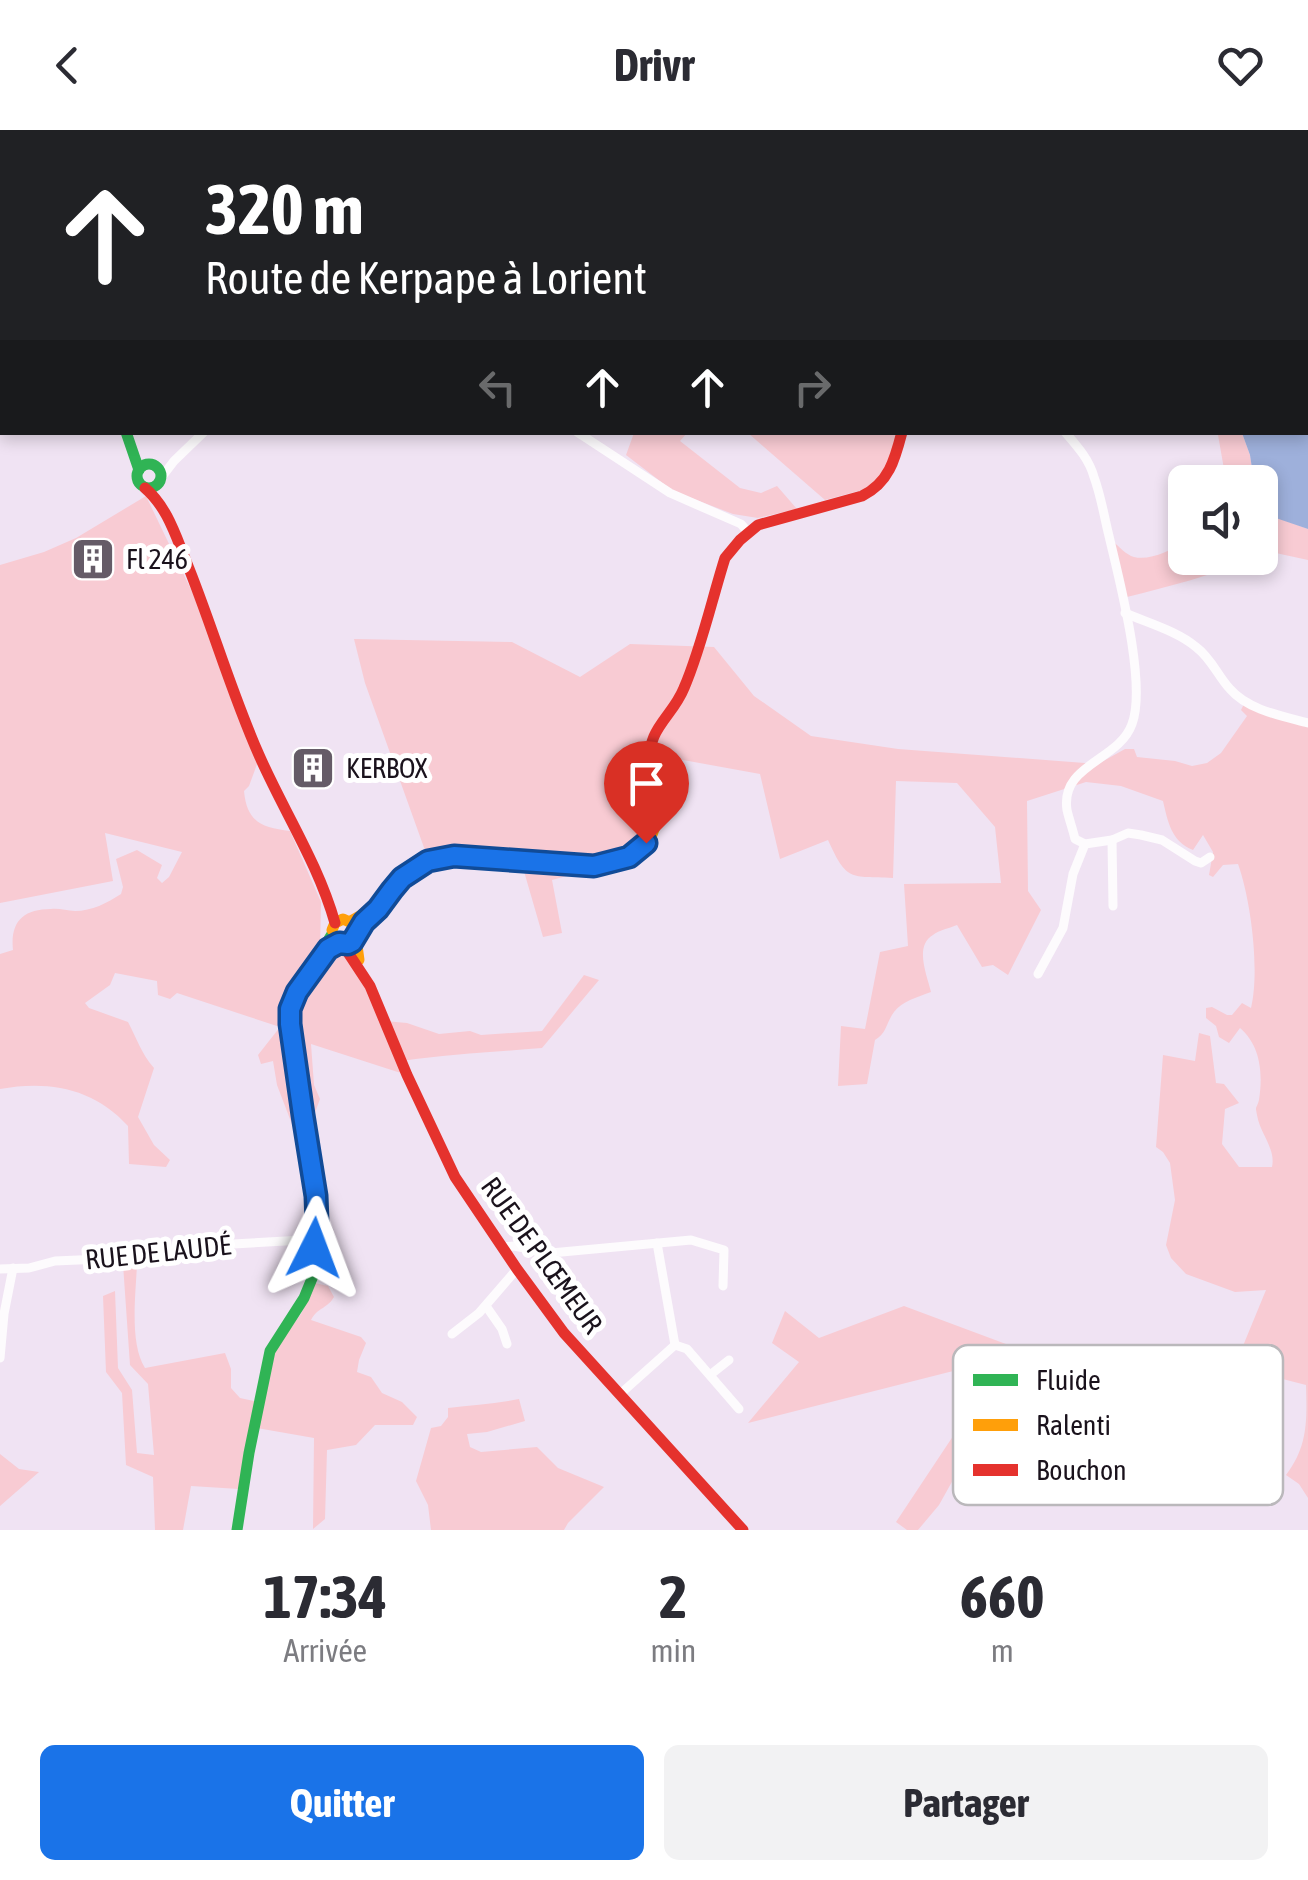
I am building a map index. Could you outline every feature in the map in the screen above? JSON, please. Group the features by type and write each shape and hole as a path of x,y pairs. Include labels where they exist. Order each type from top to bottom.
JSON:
{"main road":[{"path":"127,435 135,454 151,475 260,756 345,932"},
{"path":"236,1530 270,1351 304,1298 318,1248 316,1196 290,1016 297,992 321,956 370,911 400,875 428,861 454,856 594,866 629,857 646,843 658,813 650,744 684,689 725,558 748,532 768,521 874,490 891,470 901,435"},
{"name":"RUE DE PLŒMEUR","path":"345,932 455,1177 564,1333 743,1530"}],"street":[{"path":"151,475 174,461 201,435"},
{"path":"581,435 670,493 740,524 748,532"},
{"path":"1068,435 1094,477 1126,613 1136,703 1132,725 1120,745 1085,767 1072,781 1066,806 1075,839 1086,844 1128,833 1162,840 1201,863 1210,857"},
{"path":"1126,613 1195,646 1243,701 1308,723"},
{"path":"1112,840 1113,901 1128,896"},
{"path":"1038,974 1063,928 1073,874 1086,844"},
{"name":"RUE DE LAUDÉ","path":"0,1269 29,1268 55,1261 170,1256 234,1244 303,1240 318,1231"},
{"path":"303,1240 318,1248"},
{"path":"502,1247 551,1253 690,1240 724,1250 723,1286"},
{"path":"656,1243 675,1344"},
{"path":"452,1334 486,1306 513,1264 528,1250"},
{"path":"0,1358 13,1268"},
{"path":"486,1306 507,1344"},
{"path":"675,1344 687,1349 739,1408"},
{"path":"619,1395 675,1344"},
{"path":"710,1376 729,1360"}],"shaded area":[{"path":"633,435 685,435 680,441 740,488 761,493 777,486 797,509 758,518 733,514 673,491 626,455"},
{"path":"750,435 898,435 887,469 873,487 825,500"},
{"path":"1218,435 1243,435 1251,465 1223,465"},
{"path":"146,496 220,650 260,756 244,791 249,810 258,822 290,831 321,902 320,950 326,954 336,947 344,951 385,1021 407,1023 439,1034 542,1031 584,975 599,980 542,1048 402,1061 407,1075 311,1044 314,1085 320,1099 306,1137 293,1127 277,1085 273,1061 261,1064 258,1055 280,1027 177,993 170,999 158,995 157,981 115,973 110,985 85,1003 128,1022 154,1068 138,1117 154,1145 170,1160 166,1167 129,1164 128,1126 85,1095 53,1087 0,1089 0,954 13,950 20,919 33,911 87,910 116,897 123,887 116,859 137,850 162,865 157,878 162,883 182,852 105,833 113,881 0,903 0,565 76,538"},
{"path":"1278,518 1308,529 1308,560 1278,554"},
{"path":"1112,541 1140,558 1168,550 1168,575 1206,575 1127,597"},
{"path":"354,639 512,642 580,677 630,644 714,647 754,696 811,736 898,749 1098,764 1125,749 1134,749 1137,757 1192,766 1207,763 1221,753 1247,716 1241,710 1245,702 1308,723 1308,1498 1299,1484 1286,1475 1302,1443 1306,1385 1283,1379 1283,1345 1243,1345 1266,1290 1235,1292 1186,1274 1171,1258 1166,1245 1175,1200 1170,1163 1156,1147 1163,1055 1195,1061 1199,1033 1210,1036 1216,1083 1224,1084 1239,1103 1225,1109 1222,1144 1239,1167 1272,1167 1272,1154 1256,1110 1261,1080 1256,1052 1240,1028 1229,1043 1219,1037 1216,1026 1206,1018 1206,1008 1232,1015 1242,1003 1251,1008 1255,975 1253,936 1238,864 1223,865 1213,877 1209,875 1213,852 1203,835 1193,850 1186,846 1172,830 1163,801 1121,786 1086,782 1027,801 1028,891 1041,910 1008,975 993,965 982,967 957,925 935,933 927,940 923,953 931,992 906,1002 894,1012 875,1040 867,1084 838,1086 841,1026 865,1029 880,952 908,946 904,884 1001,883 995,827 957,783 896,781 893,878 867,877 846,870 828,840 780,859 760,774 672,758 656,774 652,840 615,863 552,880 562,933 543,937 519,854 427,856 365,683"},
{"path":"137,1263 135,1332 145,1368 225,1353 231,1369 231,1388 240,1398 263,1403 279,1343 301,1314 315,1283 328,1286 334,1297 311,1320 361,1337 366,1343 357,1372 371,1377 382,1393 402,1402 417,1417 413,1425 375,1425 356,1445 327,1450 325,1519 313,1529 314,1438 251,1427 239,1489 191,1486 183,1530 155,1530 153,1477 126,1465 122,1393 106,1372 103,1296 115,1291 118,1368 132,1390 137,1453 154,1455 148,1384 130,1365 123,1264"},
{"path":"904,1306 1009,1345 953,1345 953,1371 748,1423 799,1362 772,1343 785,1311 819,1338"},
{"path":"519,1399 525,1421 467,1434 470,1447 481,1452 537,1447 558,1468 604,1487 564,1530 431,1530 428,1505 416,1481 431,1428 441,1426 448,1417 448,1408"},
{"path":"953,1436 953,1480 939,1505 918,1530 907,1530 896,1522"},
{"path":"0,1454 19,1469 39,1472 0,1506"}],"water":[{"path":"1243,435 1308,435 1308,529 1278,519 1278,465 1251,465"}],"traffic: fast":[{"path":"127,435 139,470"},
{"path":"149,464 161,476 149,488 137,476 149,464"},
{"path":"237,1530 270,1351 304,1298 317,1256 316,1195 290,1015 297,992 332,934"}],"traffic: slow":[{"path":"351,921 405,873 430,862 492,858 583,865 628,857 644,845 657,819 650,766"},
{"path":"332,930 343,919 354,924 359,960"}],"traffic: jam":[{"path":"650,766 652,742 690,673 725,558 758,525 871,491 890,469 901,435"},
{"path":"145,488 165,512 174,531 249,731 310,859 335,923"},
{"path":"343,945 370,986 455,1177 517,1269 564,1333 743,1530"}],"place":[{"name":"Fl 246","path":"93,559"},
{"name":"KERBOX","path":"313,768"}],"route":[{"path":"314,1248 318,1248 316,1196 290,1016 297,992 321,956 332,946 355,940 364,922 402,878 428,861 454,856 594,866 629,857 646,843"}]}
